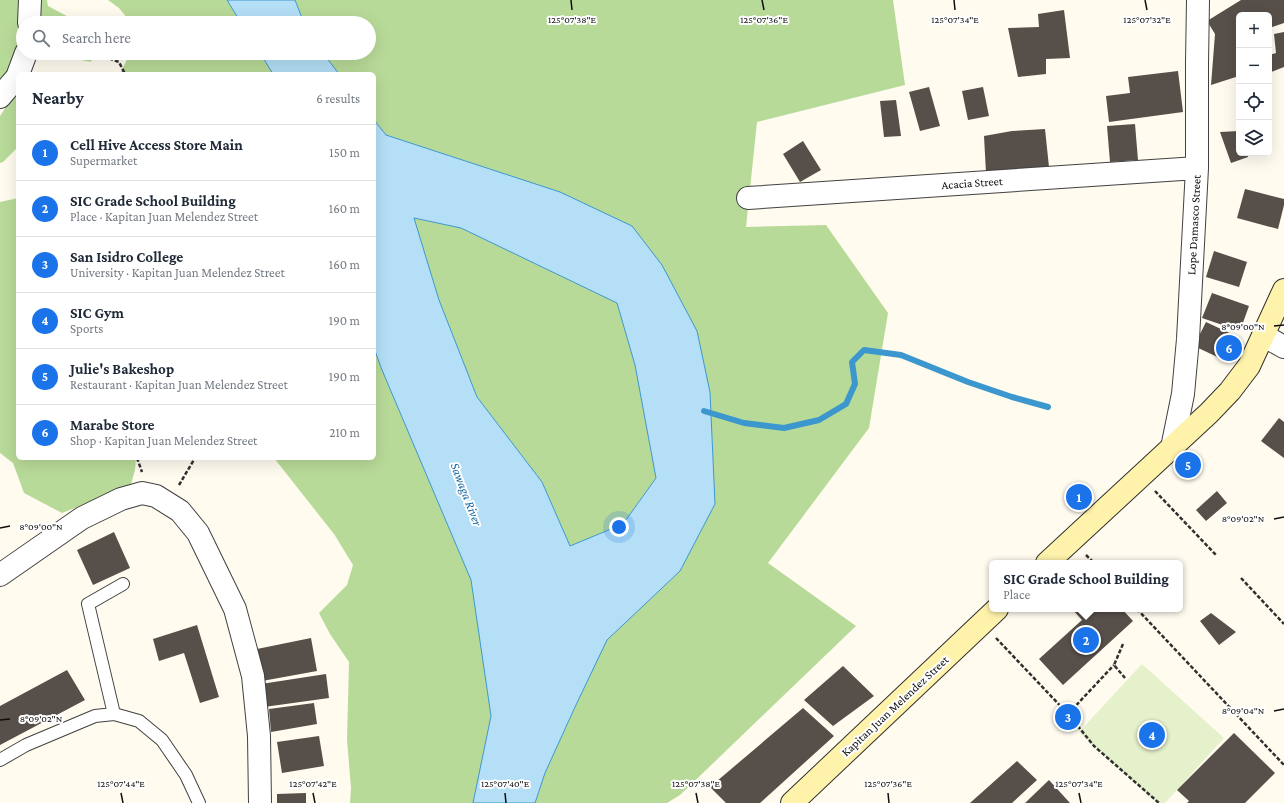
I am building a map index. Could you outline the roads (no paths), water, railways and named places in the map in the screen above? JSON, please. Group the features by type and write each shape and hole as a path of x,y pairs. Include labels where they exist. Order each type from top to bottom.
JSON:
{"main road":[{"path":"1050,560 1172,448 1230,391 1249,366 1284,290"},
{"name":"Kapitan Juan Melendez Street","path":"792,803 990,616"}],"street":[{"path":"29,16 30,0"},
{"name":"Lope Damasco Street","path":"1172,448 1183,394 1197,168 1198,0"},
{"path":"19,72 23,60"},
{"path":"0,97 16,77"},
{"name":"Acacia Street","path":"748,198 1197,168"},
{"path":"1264,336 1284,346"},
{"path":"0,575 82,518 121,499 142,493 156,496 180,511 198,533 235,609 253,676 259,736 260,803"}],"lane":[{"path":"114,714 88,604 123,584"},
{"path":"0,760 26,745 95,716 114,714 139,721 162,740 186,775 199,803"}],"water":[{"path":"227,0 295,0 301,16 237,16"},
{"path":"264,60 328,60 337,72 272,72"},
{"name":"Sawaga River","path":"376,122 386,135 560,192 632,226 662,265 697,331 710,392 715,504 680,571 607,640 545,773 535,803 473,803 491,716 471,580 376,354","holes":["414,218 461,228 617,303 635,365 656,478 623,524 570,546 542,482 477,397 439,300"]}],"waterway":[{"path":"704,411 744,423 784,428 819,420 846,404 855,384 852,362 864,350 901,355 968,382 1048,407"}],"place":[{"name":"Marabe Store","path":"1229,348"},
{"name":"Julie's Bakeshop","path":"1188,465"},
{"name":"Cell Hive Access Store Main","path":"1079,497"},
{"name":"SIC Grade School Building","path":"1086,640"},
{"name":"San Isidro College","path":"1068,717"},
{"name":"SIC Gym","path":"1152,735"}]}
